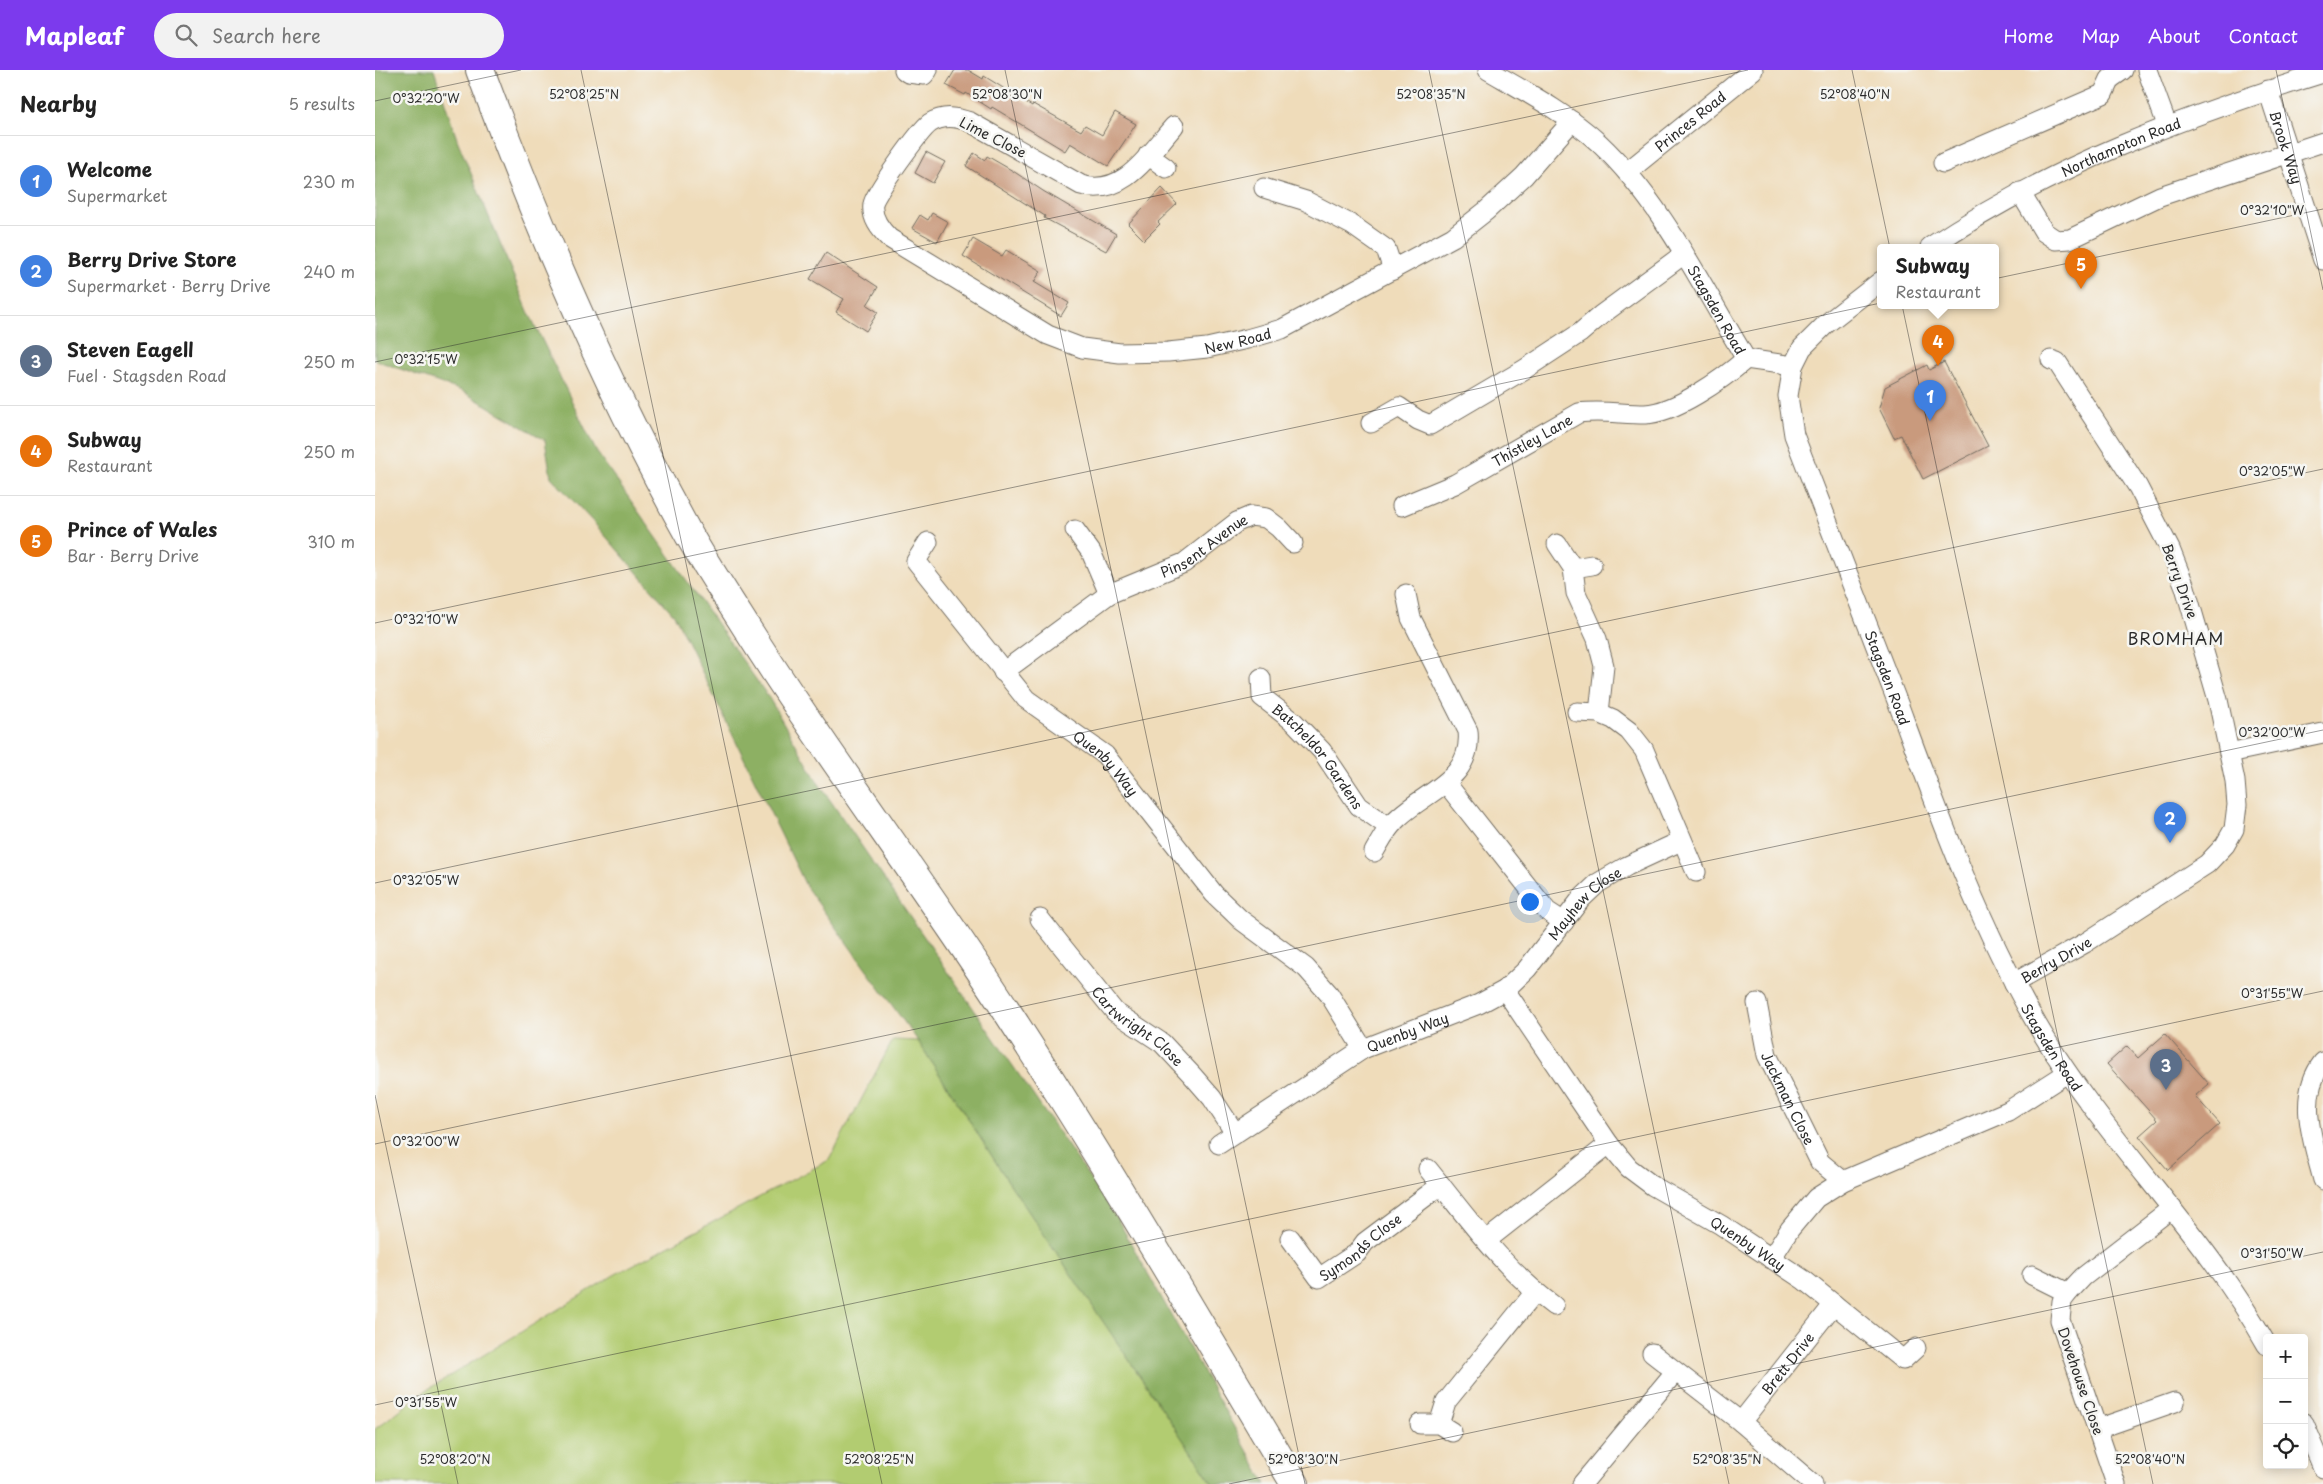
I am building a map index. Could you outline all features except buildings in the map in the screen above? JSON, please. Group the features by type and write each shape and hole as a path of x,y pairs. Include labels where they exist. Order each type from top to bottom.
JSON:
{"highway":[{"path":"480,70 521,179 608,380 690,537 790,698 909,866 1008,1012 1142,1225 1295,1484"}],"street":[{"path":"904,70 908,73 926,73"},
{"name":"Stagsden Road","path":"1488,70 1572,121 1598,143 1627,172 1663,219 1746,359 1793,366 1788,396 1794,435 1935,803 1963,871 2014,983 2067,1073 2172,1208 2238,1298 2263,1339"},
{"name":"Princes Road","path":"1627,172 1753,70"},
{"path":"1943,163 2103,94 2110,79 2123,70"},
{"path":"2147,70 2167,125"},
{"name":"Northampton Road","path":"1935,244 2020,192 2167,125 2323,73"},
{"name":"Brook Way","path":"2268,90 2323,260"},
{"name":"Lime Close","path":"875,217 873,204 883,184 929,124 941,119 954,117 971,122 1081,185 1093,189 1110,187 1120,183 1174,126"},
{"name":"New Road","path":"875,217 879,227 889,238 1048,335 1082,348 1120,353 1168,352 1207,348 1247,340 1282,329 1453,236 1486,211 1524,176 1572,121"},
{"path":"2020,192 2044,232 2056,240 2070,239 2160,196 2288,152 2323,142"},
{"path":"1148,155 1165,168"},
{"path":"1264,188 1306,201 1352,225 1386,249 1393,270"},
{"path":"1371,423 1399,406 1417,420 1430,425 1525,369 1581,333 1601,315 1684,254"},
{"path":"1793,366 1802,348 1826,324 1877,284"},
{"name":"Thistley Lane","path":"1402,506 1455,484 1579,413 1599,411 1646,414 1681,404 1732,371 1746,359"},
{"name":"Berry Drive","path":"2014,983 2085,943 2207,864 2225,845 2234,829 2237,805 2235,781 2218,700 2188,596 2170,549 2138,487 2057,362 2051,360"},
{"name":"Pinsent Avenue","path":"1003,672 1109,594 1184,563 1237,522 1251,516 1266,518 1293,542"},
{"path":"1075,530 1091,552 1109,594"},
{"name":"Quenby Way","path":"928,542 916,561 1026,699 1105,755 1214,894 1241,920 1306,968 1329,994 1363,1049 1479,1004 1505,990 1609,1144 1629,1168 1653,1186 1721,1225 1804,1280 1903,1360 1916,1348"},
{"path":"1557,544 1573,568 1576,593 1597,640 1604,666 1599,713"},
{"path":"1573,568 1593,565"},
{"path":"1374,852 1389,827 1399,816 1446,783 1465,760 1469,742 1468,731 1411,618 1406,594"},
{"name":"Batcheldor Gardens","path":"1261,678 1262,697 1294,722 1312,741 1359,806 1389,827"},
{"path":"1577,712 1599,713 1613,719 1629,731 1644,750 1681,841 1696,872"},
{"path":"2229,753 2323,733"},
{"path":"1446,783 1547,911 1564,922"},
{"name":"Mayhew Close","path":"1505,990 1527,969 1581,899 1599,883 1627,866 1681,841"},
{"name":"Cartwright Close","path":"1040,919 1115,1012 1161,1043 1193,1075 1212,1098 1235,1133"},
{"name":"Jackman Close","path":"1757,1003 1767,1055 1820,1162 1843,1181"},
{"path":"1219,1144 1363,1049"},
{"path":"2323,1062 2312,1083 2308,1102 2309,1128 2323,1180"},
{"path":"1771,1259 1791,1229 1816,1198 1843,1181 2008,1111 2067,1073"},
{"path":"1487,1240 1609,1144"},
{"path":"1428,1169 1504,1262 1535,1292 1553,1306"},
{"name":"Symonds Close","path":"1290,1238 1319,1278 1357,1253 1365,1242 1441,1185"},
{"name":"Dovehouse Close","path":"2116,1484 2060,1320 2062,1302 2068,1292 2083,1277 2172,1208"},
{"path":"2031,1276 2068,1292"},
{"path":"1419,1424 1445,1428 1446,1402 1535,1292"},
{"name":"Brett Drive","path":"1741,1422 1833,1304"},
{"path":"1652,1353 1741,1422 1805,1481"},
{"path":"1582,1484 1675,1372"},
{"path":"2097,1429 2175,1402"},
{"path":"2304,1424 2323,1468"}],"green space":[{"path":"375,70 434,70 458,142 528,311 596,451 769,698 819,784 1114,1213 1266,1484 1213,1484 1008,1181 918,1041 807,888 675,616 595,524 551,477 545,440 462,391 375,360"},
{"path":"893,1040 918,1041 1008,1181 1213,1484 375,1484 375,1429 425,1391 614,1275 829,1160"}],"place":[{"name":"Prince of Wales","path":"2081,289"},
{"name":"Subway","path":"1938,366"},
{"name":"Welcome","path":"1930,421"},
{"name":"Berry Drive Store","path":"2170,843"},
{"name":"Steven Eagell","path":"2166,1090"}],"district":[{"name":"BROMHAM","path":"2176,638"}]}
